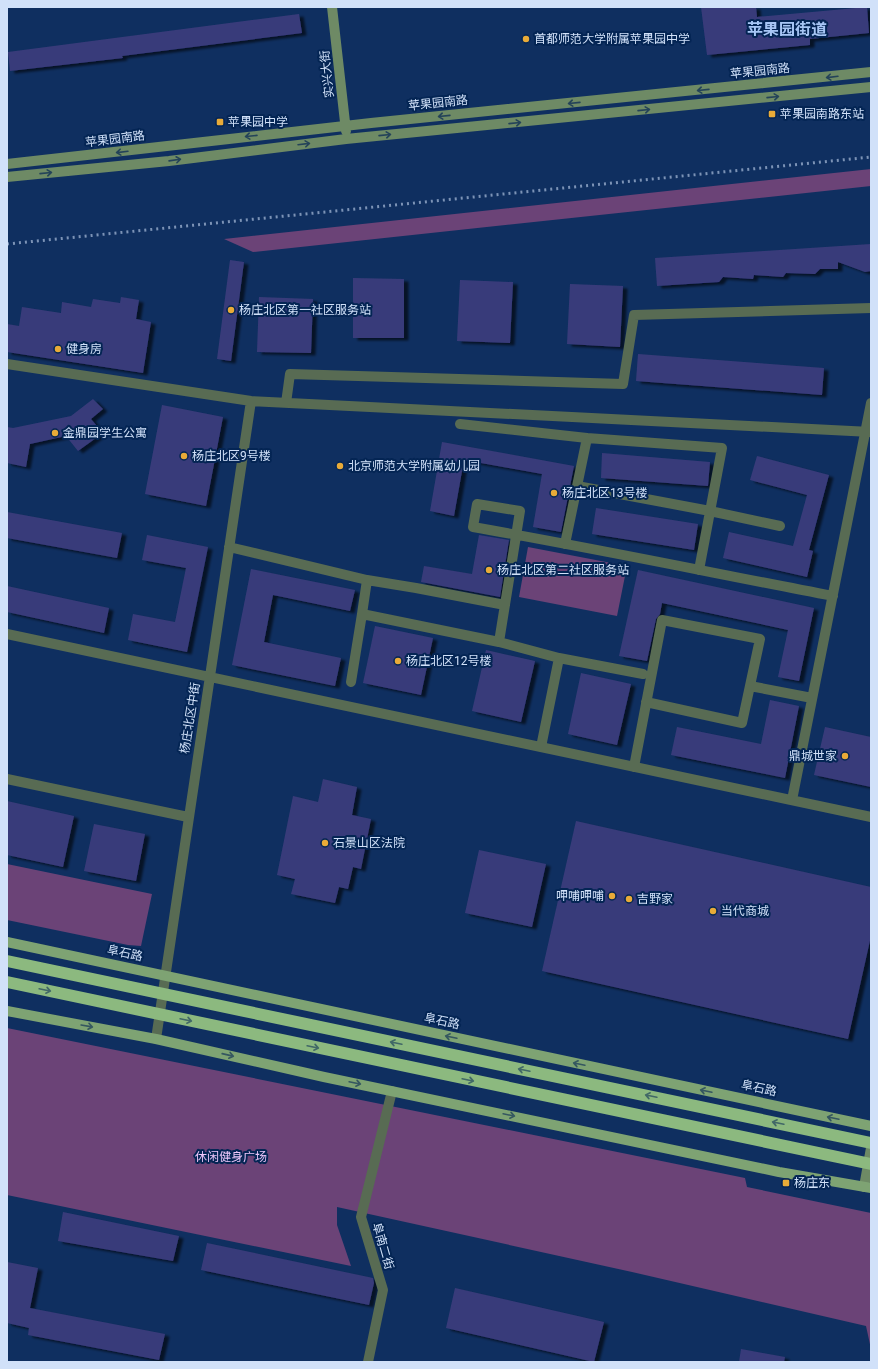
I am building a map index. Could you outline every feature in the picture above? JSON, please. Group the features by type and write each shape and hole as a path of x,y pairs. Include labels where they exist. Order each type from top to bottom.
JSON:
{"highway":[{"path":"7,961 871,1142"},
{"path":"7,982 871,1164"}],"main road":[{"name":"实兴大街","path":"332,7 346,139"},
{"name":"苹果园南路","path":"7,164 345,126 871,72"},
{"path":"7,177 169,161 346,139 871,87"},
{"name":"阜石路","path":"7,942 871,1126"},
{"path":"7,1011 156,1039 392,1091 779,1172 867,1188 871,1148"}],"street":[{"path":"286,403 290,374 623,384 634,315 871,308"},
{"path":"7,364 251,401 868,432"},
{"name":"杨庄北区中街","path":"156,1039 164,976 251,401"},
{"path":"792,800 868,432 871,403"},
{"path":"460,424 588,438 722,448 699,570"},
{"path":"565,544 588,438"},
{"path":"577,486 780,526"},
{"path":"499,642 517,534 520,511 477,504 473,527 517,534 833,596"},
{"path":"229,547 367,580 505,605"},
{"path":"351,682 367,580"},
{"path":"362,614 499,642 559,658 643,674"},
{"path":"634,767 646,702 662,620 760,639 742,723 646,702"},
{"path":"7,634 871,817"},
{"path":"541,747 559,658"},
{"path":"750,686 812,698"},
{"path":"7,779 188,817"},
{"name":"阜南二街","path":"368,1362 382,1290 361,1217 392,1091"}],"green space":[{"path":"871,169 871,186 253,252 224,239"},
{"path":"528,547 627,566 617,616 519,597"},
{"path":"7,864 152,894 141,946 128,945 7,920"},
{"name":"休闲健身广场","path":"7,1028 745,1178 747,1187 871,1213 871,1349 866,1326 632,1272 337,1207 337,1225 351,1266 7,1195"}],"building":[{"path":"701,7 756,7 757,17 867,7 869,33 810,39 810,45 707,55"},
{"path":"299,14 302,33 122,56 123,58 10,71 8,52"},
{"path":"871,244 871,271 865,272 838,262 838,269 820,269 815,274 786,273 783,277 754,275 753,279 723,277 719,282 657,286 655,258"},
{"name":"杨庄北区第一社区服务站","path":"230,260 244,262 231,361 217,359"},
{"path":"353,278 404,279 404,338 353,338"},
{"path":"460,280 513,282 510,343 457,341"},
{"path":"570,284 623,286 620,347 567,344"},
{"path":"121,297 139,300 136,319 151,322 143,373 7,352 7,324 19,326 22,307 61,313 62,302 91,307 93,299 120,303"},
{"path":"259,297 313,299 311,353 257,352"},
{"path":"638,354 824,368 822,395 636,381"},
{"name":"金鼎园学生公寓","path":"93,399 103,409 91,419 103,433 78,451 66,436 30,444 26,467 7,463 7,427 13,428 71,416"},
{"name":"杨庄北区9号楼","path":"162,405 223,417 206,506 145,494"},
{"name":"杨庄北区13号楼","path":"442,442 574,466 561,532 533,527 542,474 464,460 454,516 430,511"},
{"path":"602,453 710,462 708,486 601,478"},
{"path":"757,456 829,475 809,550 813,551 807,577 723,558 729,532 793,546 807,495 750,480"},
{"path":"596,508 698,524 694,550 592,534"},
{"path":"7,512 122,533 117,558 7,538"},
{"path":"147,535 208,547 187,652 128,640 133,614 175,622 186,568 142,560"},
{"name":"杨庄北区第二社区服务站","path":"479,535 509,540 500,597 421,582 424,566 472,574"},
{"path":"251,569 355,590 350,611 273,595 264,642 341,658 335,686 232,665"},
{"path":"638,570 814,608 799,681 778,677 788,630 662,603 660,614 656,619 647,661 619,656"},
{"path":"7,586 109,608 104,633 7,612"},
{"name":"杨庄北区12号楼","path":"375,626 433,638 421,695 363,683"},
{"path":"486,650 535,661 521,722 472,711"},
{"path":"581,673 631,684 617,745 568,734"},
{"path":"770,700 799,706 785,778 671,755 677,727 761,744"},
{"name":"鼎城世家","path":"825,727 871,737 871,787 814,775"},
{"name":"石景山区法院","path":"323,779 357,787 352,815 371,819 361,869 353,867 348,889 339,887 335,903 291,894 295,879 277,875 293,796 318,802"},
{"path":"7,801 74,816 63,867 7,855"},
{"name":"当代商城","path":"576,821 871,887 871,936 848,1039 542,971"},
{"path":"94,824 145,834 136,881 84,871"},
{"path":"479,850 546,864 532,927 465,913"},
{"path":"63,1212 179,1236 173,1261 58,1241"},
{"path":"207,1243 373,1278 374,1283 369,1305 201,1270"},
{"path":"7,1262 38,1268 30,1308 165,1334 159,1360 28,1335 29,1328 7,1323"},
{"path":"455,1288 604,1322 594,1362 446,1328"},
{"path":"741,1349 785,1357 784,1362 739,1362"}],"railway":[{"path":"7,244 871,157"}],"place":[{"name":"首都师范大学附属苹果园中学","path":"526,39"},
{"name":"苹果园南路东站","path":"772,114"},
{"name":"苹果园中学","path":"220,122"},
{"name":"杨庄北区第一社区服务站","path":"231,310"},
{"name":"健身房","path":"58,349"},
{"name":"金鼎园学生公寓","path":"55,433"},
{"name":"杨庄北区9号楼","path":"184,456"},
{"name":"北京师范大学附属幼儿园","path":"340,466"},
{"name":"杨庄北区13号楼","path":"554,493"},
{"name":"杨庄北区第二社区服务站","path":"489,570"},
{"name":"杨庄北区12号楼","path":"398,661"},
{"name":"鼎城世家","path":"845,756"},
{"name":"石景山区法院","path":"325,843"},
{"name":"呷哺呷哺","path":"612,896"},
{"name":"吉野家","path":"629,899"},
{"name":"当代商城","path":"713,911"},
{"name":"杨庄东","path":"786,1183"}],"district":[{"name":"苹果园街道","path":"787,29"}]}
